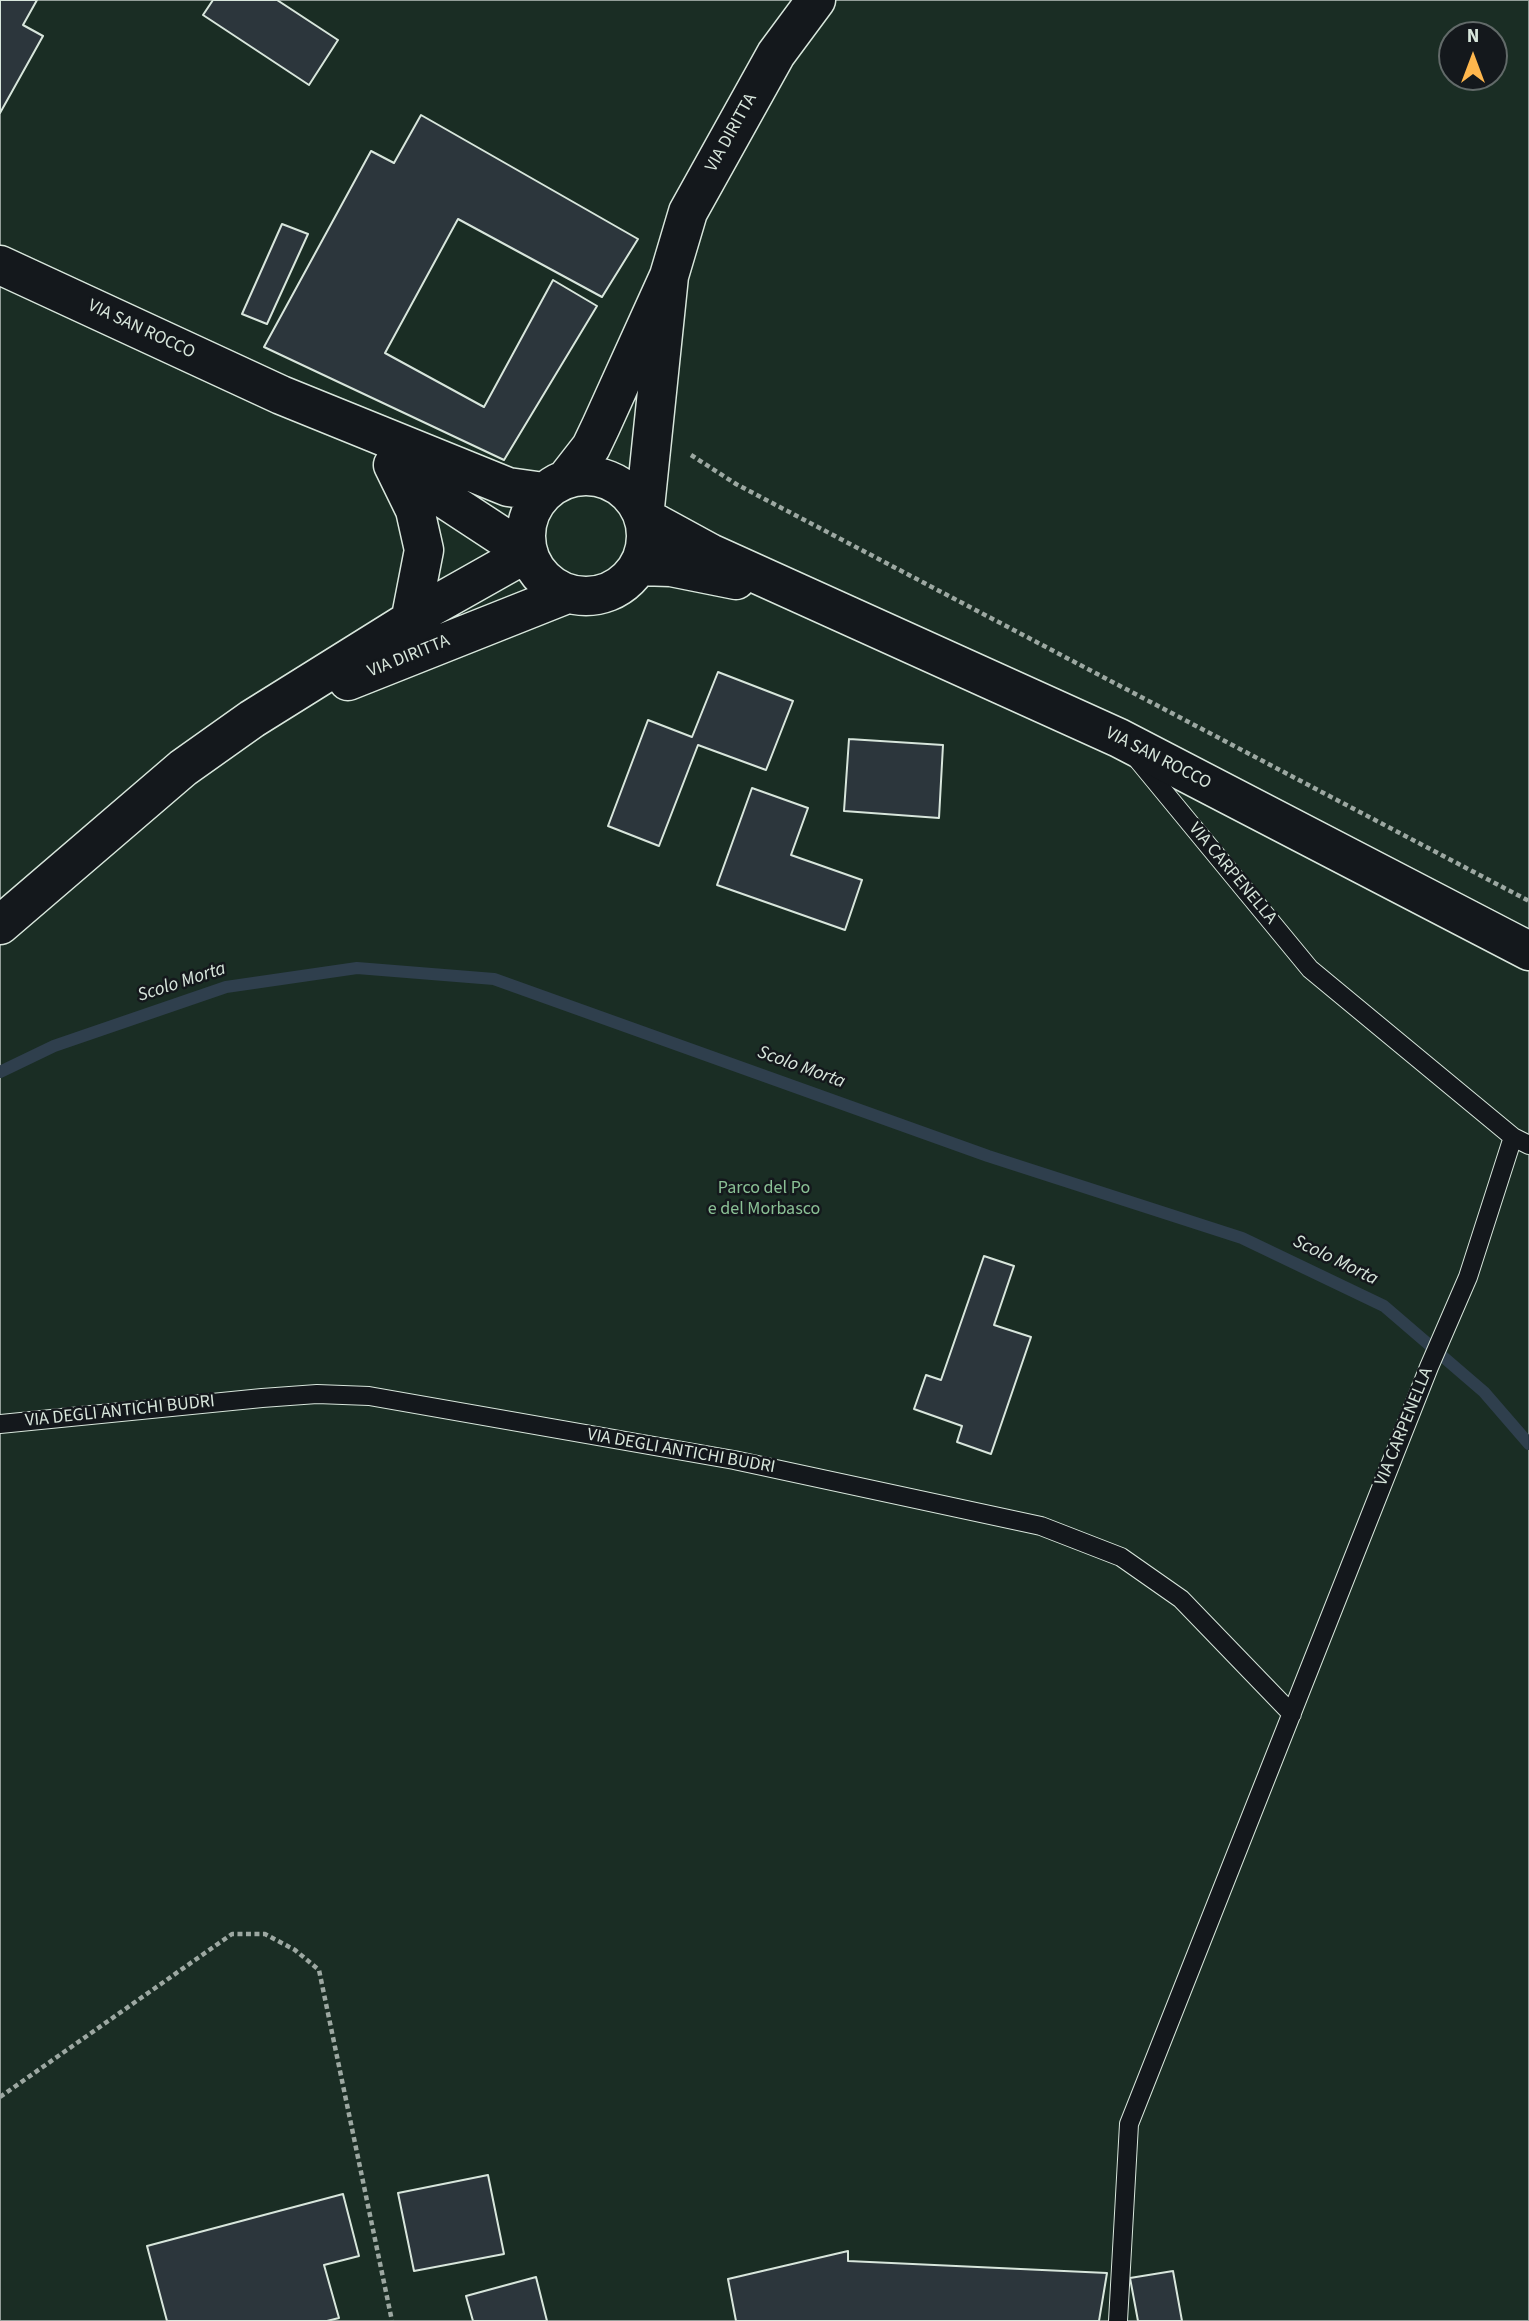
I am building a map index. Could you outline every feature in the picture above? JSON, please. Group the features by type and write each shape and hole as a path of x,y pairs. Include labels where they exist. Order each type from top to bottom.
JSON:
{"main road":[{"name":"VIA DIRITTA","path":"555,486 591,447 669,276 688,212 776,54 816,0"},
{"name":"VIA SAN ROCCO","path":"0,265 281,395 508,487 555,486"},
{"name":"VIA DIRITTA","path":"644,517 669,276"},
{"name":"VIA SAN ROCCO","path":"281,395 527,553"},
{"path":"393,465 415,510 424,550 410,622"},
{"path":"586,475 621,487 635,500 644,517 645,551 639,566 626,582 608,593 587,597 567,594 550,585 536,571 527,553 527,521 533,505 555,486 586,475"},
{"name":"VIA SAN ROCCO","path":"644,517 710,552 1119,738 1529,951"},
{"name":"VIA DIRITTA","path":"0,925 183,768 252,719 527,553"},
{"name":"VIA SAN ROCCO","path":"639,566 671,567 727,580 780,583"},
{"name":"VIA DIRITTA","path":"252,719 567,594"}],"lane":[{"name":"VIA CARPENELLA","path":"1118,2321 1129,2124 1521,1141 1310,969 1119,738"},
{"name":"VIA DEGLI ANTICHI BUDRI","path":"0,1424 303,1395 369,1396 734,1460 1041,1526 1121,1557 1181,1599 1292,1714"}],"path":[{"path":"0,2097 232,1934 265,1934 295,1950 319,1969 392,2321"}],"green space":[{"name":"Parco del Po e del Morbasco","path":"0,0 1529,0 1529,2321 0,2321"}],"building":[{"path":"0,0 37,0 23,25 43,36 0,113"},
{"path":"213,0 277,0 338,40 309,85 203,15"},
{"path":"421,115 638,239 602,297 458,219 385,353 484,407 553,280 597,306 504,460 264,347 371,151 394,163"},
{"path":"282,224 308,234 267,324 242,314"},
{"path":"718,672 793,701 766,770 698,745 659,846 608,826 648,720 692,737"},
{"path":"849,739 943,745 939,818 844,811"},
{"path":"752,788 808,808 791,855 862,880 845,930 717,885"},
{"path":"984,1256 1014,1266 994,1325 1031,1337 991,1454 957,1442 962,1426 914,1409 926,1375 941,1380"},
{"path":"488,2175 504,2254 414,2271 398,2193"},
{"path":"343,2194 359,2256 324,2265 339,2318 327,2321 167,2321 147,2246"},
{"path":"848,2251 848,2261 1107,2273 1099,2321 736,2321 728,2279"},
{"path":"1173,2271 1182,2321 1138,2321 1130,2278"},
{"path":"536,2277 547,2321 473,2321 466,2296"}],"waterway":[{"name":"Scolo Morta","path":"0,1072 54,1046 226,987 357,968 494,979 988,1156 1242,1238 1384,1306 1484,1392 1529,1444"}]}
